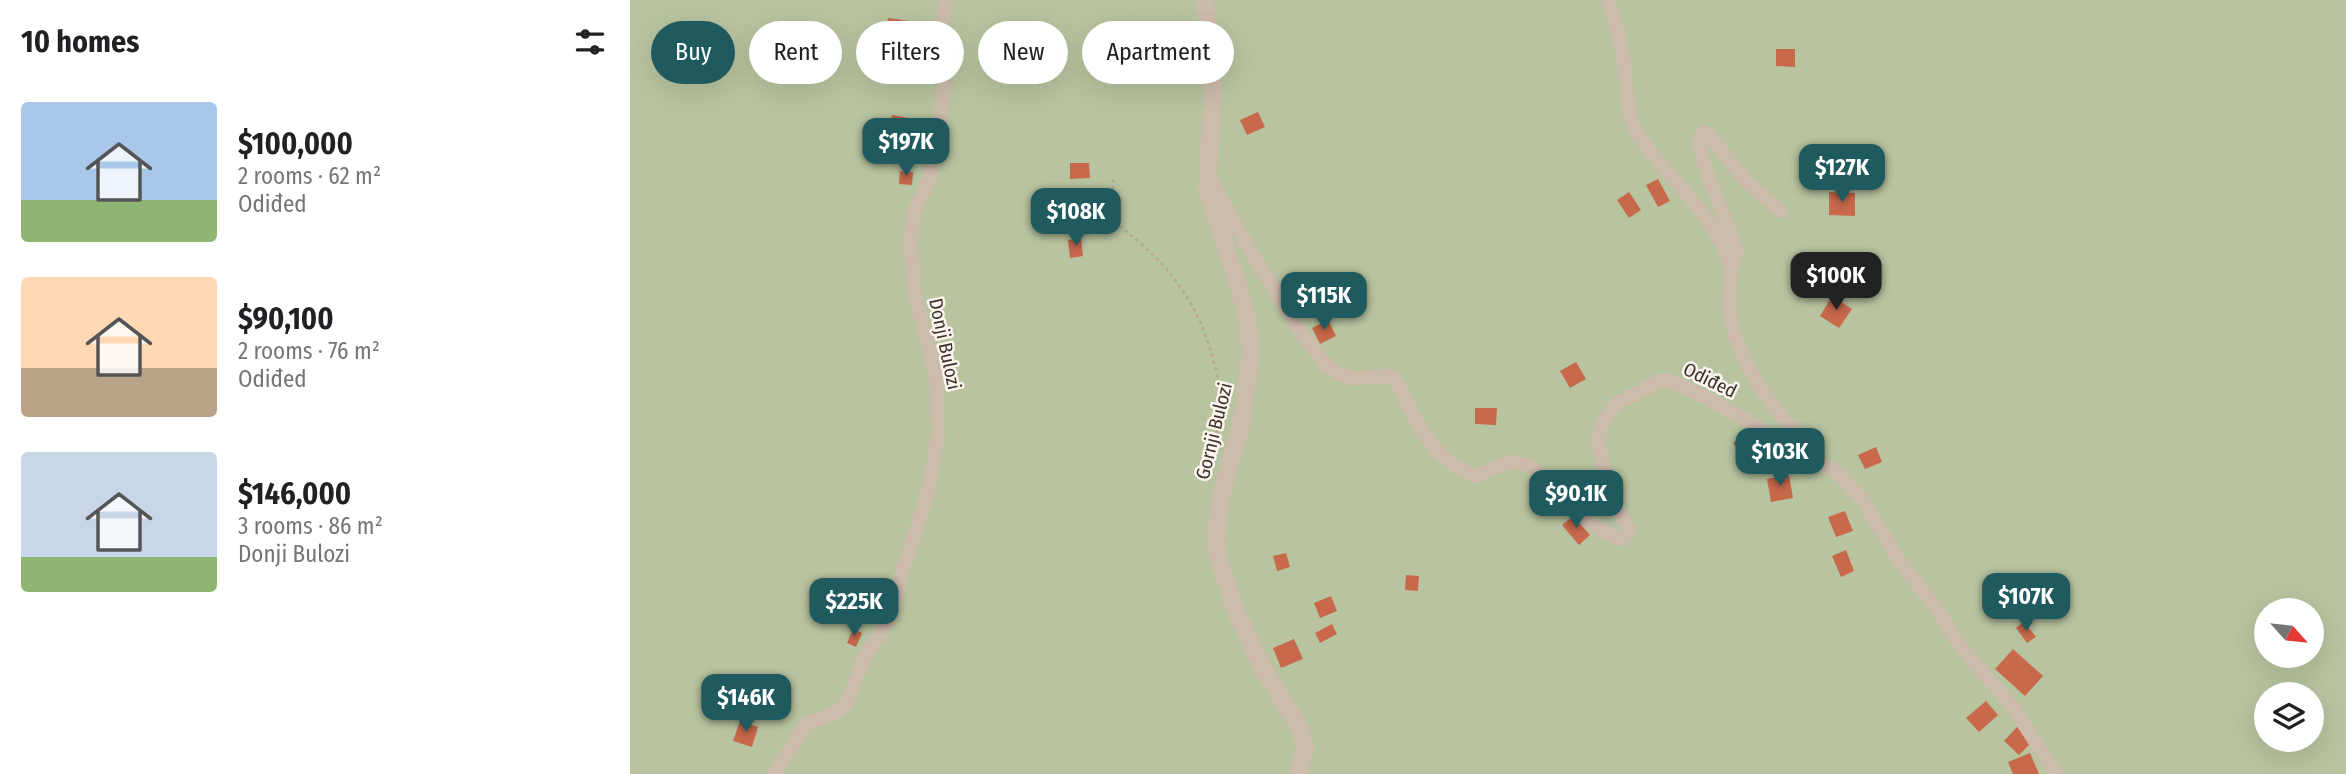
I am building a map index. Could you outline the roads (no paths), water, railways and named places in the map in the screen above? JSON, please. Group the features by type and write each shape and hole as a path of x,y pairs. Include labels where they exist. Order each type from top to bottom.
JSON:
{"street":[{"name":"Donji Bulozi","path":"774,774 806,724 837,712 846,703 865,657 892,615 905,562 928,492 938,435 936,377 914,291 911,246 913,214 929,180 936,152 945,80 945,0"},
{"name":"Gornji Bulozi","path":"1205,0 1213,90 1213,117 1206,171 1210,205 1247,319 1251,352 1241,425 1220,499 1216,525 1219,559 1249,639 1300,728 1304,747 1299,774"},
{"path":"1608,0 1620,38 1635,129 1646,149 1701,213 1726,251 1732,267"},
{"name":"Odiđed","path":"1781,211 1747,182 1704,132 1700,137 1704,167 1737,250 1732,267 1729,308 1735,334 1757,382 1770,404 1794,432 1862,499 1900,562 1940,613 1959,645 2026,725 2056,774"},
{"name":"Odiđed","path":"1206,171 1248,247 1302,334 1326,365 1337,373 1352,378 1389,376 1396,380 1422,433 1458,470 1478,476 1501,465 1515,462 1528,465 1560,488 1589,523 1619,539 1626,537 1629,530 1627,523 1609,493 1599,446 1600,429 1614,405 1652,383 1668,380 1787,442 1839,474"}]}
